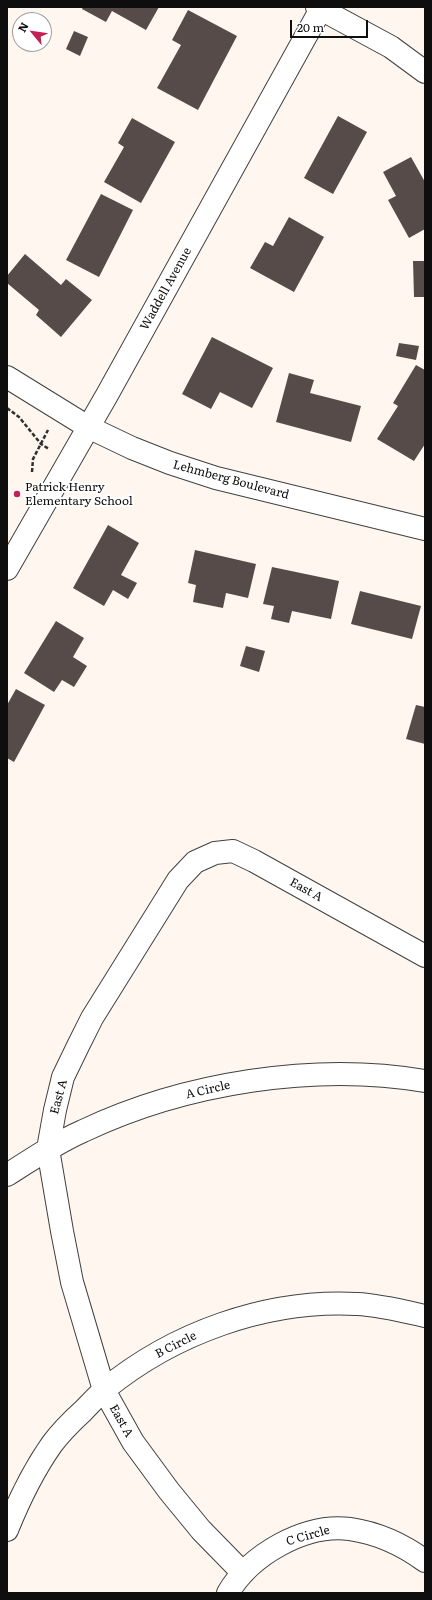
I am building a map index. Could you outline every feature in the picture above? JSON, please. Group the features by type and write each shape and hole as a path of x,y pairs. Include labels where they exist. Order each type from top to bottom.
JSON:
{"street":[{"path":"320,8 391,46 425,72"},
{"name":"Waddell Avenue","path":"7,569 111,388 320,8"},
{"name":"Lehmberg Boulevard","path":"7,376 88,427 132,448 170,463 216,478 425,529"},
{"name":"East A","path":"243,1572 201,1530 169,1491 133,1442 104,1390 72,1282 62,1231 48,1149 54,1110 64,1078 92,1018 178,880 195,862 215,853 233,851 254,861 425,956"},
{"name":"A Circle","path":"7,1175 48,1149 82,1131 116,1116 196,1092 240,1082 315,1075 350,1074 425,1082"},
{"name":"B Circle","path":"7,1530 18,1502 31,1477 53,1443 73,1420 104,1390 130,1370 167,1348 207,1330 250,1315 284,1308 320,1304 357,1304 425,1316"},
{"name":"C Circle","path":"228,1593 243,1572 255,1561 283,1543 314,1532 331,1529 349,1529 384,1538 398,1544 425,1561"}],"path":[{"path":"7,408 19,417 41,444 69,459"},
{"path":"30,477 33,471 33,458 59,410"}],"building":[{"path":"83,7 159,7 146,30 112,11 106,22 82,9"},
{"path":"188,10 237,36 198,110 157,88 181,45 172,40"},
{"path":"74,31 88,37 80,56 66,49"},
{"path":"338,116 367,132 333,194 304,178"},
{"path":"132,118 175,142 141,203 104,182 124,147 118,143"},
{"path":"411,157 425,182 425,229 409,238 388,200 396,196 383,172"},
{"path":"101,194 133,210 99,277 66,260"},
{"path":"289,217 324,237 294,292 250,268 265,242 273,246"},
{"path":"25,254 61,285 66,279 92,300 61,337 36,315 39,310 7,283 7,276"},
{"path":"413,261 425,261 425,297 414,297"},
{"path":"212,337 273,368 252,408 220,392 211,409 182,394"},
{"path":"399,343 419,346 416,360 396,356"},
{"path":"416,365 425,370 425,444 414,461 377,439 398,406 393,403"},
{"path":"289,373 314,380 310,393 361,406 351,442 276,422"},
{"path":"108,525 139,543 121,575 137,583 128,599 113,590 104,606 73,588"},
{"path":"195,550 256,564 248,598 226,593 223,608 193,602 196,585 188,583"},
{"path":"272,567 339,581 331,619 292,611 289,623 271,619 274,606 263,604"},
{"path":"360,591 421,606 412,639 351,624"},
{"path":"56,621 84,638 73,657 87,666 74,687 62,680 54,692 24,673"},
{"path":"246,646 265,651 259,672 240,666"},
{"path":"16,689 45,705 14,762 7,758 7,705"},
{"path":"416,705 425,707 425,744 406,739"}],"place":[{"name":"Patrick Henry Elementary School","path":"17,494"}]}
